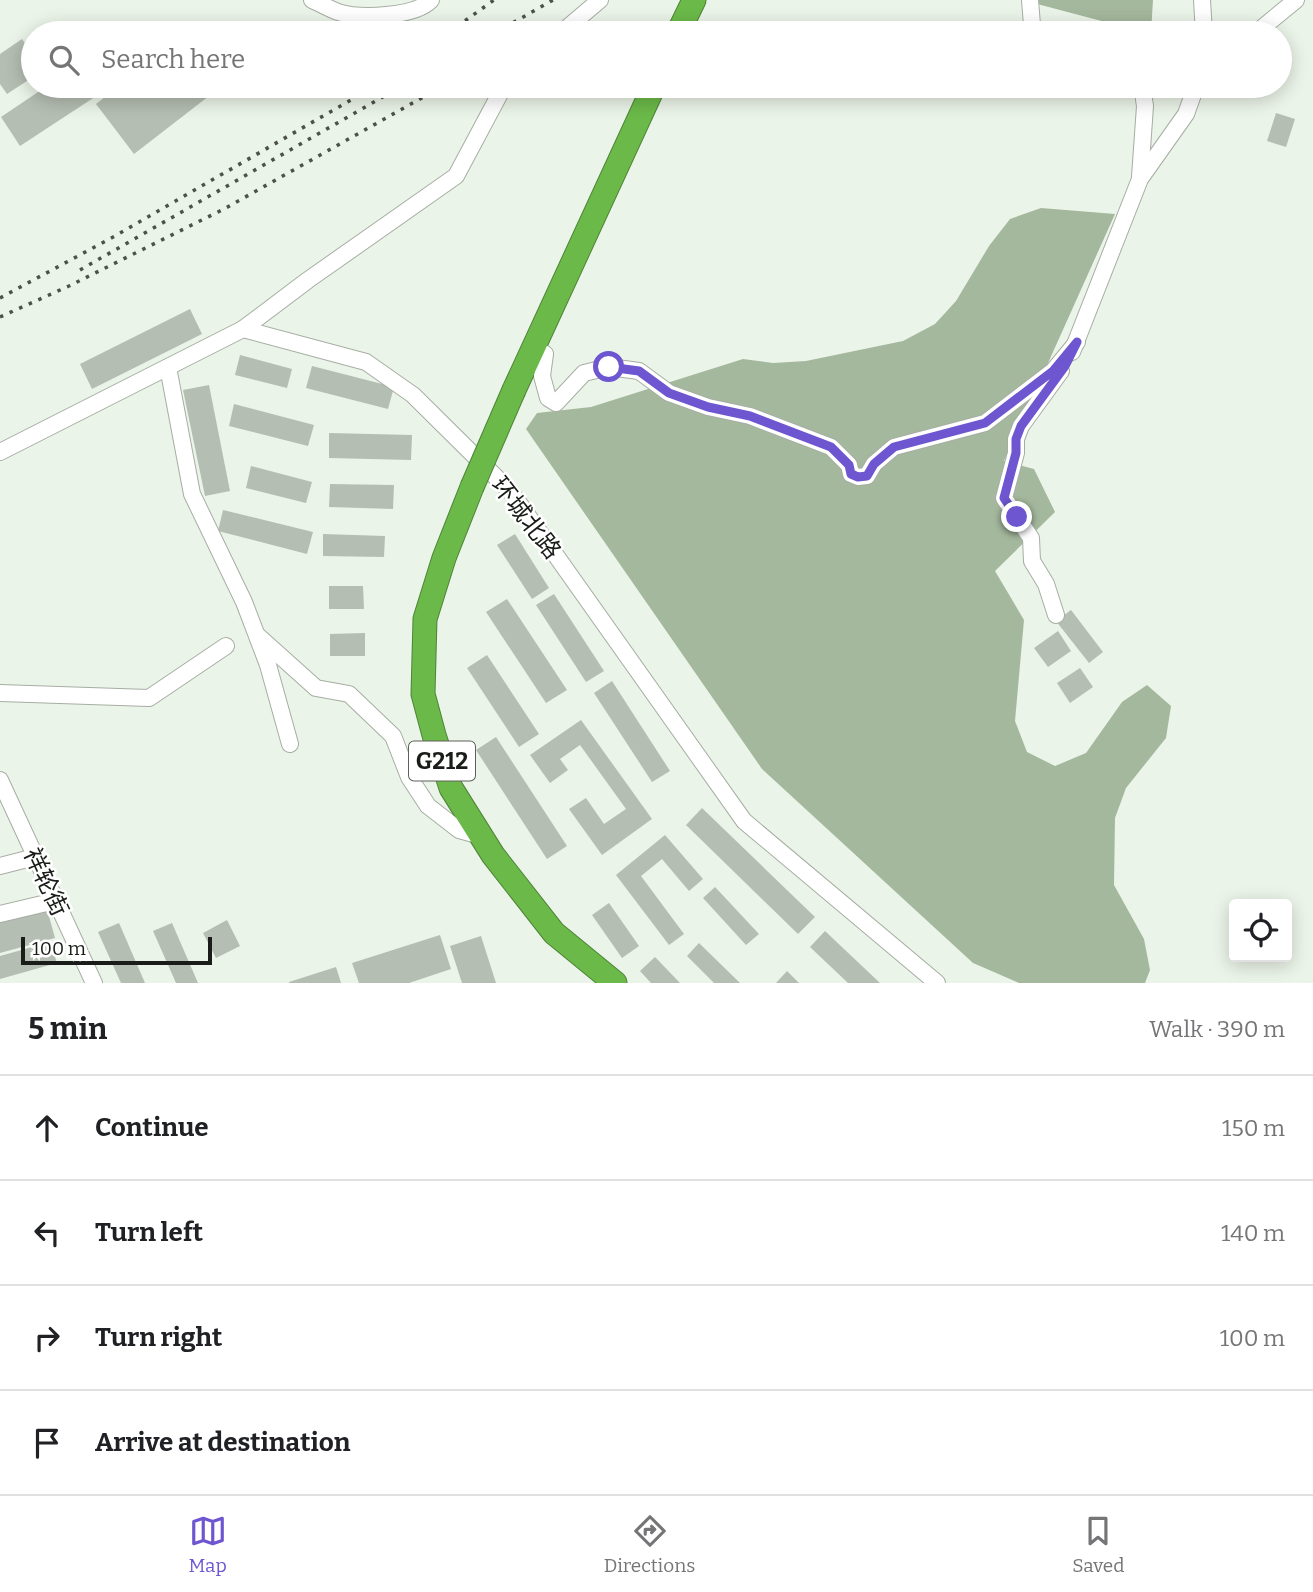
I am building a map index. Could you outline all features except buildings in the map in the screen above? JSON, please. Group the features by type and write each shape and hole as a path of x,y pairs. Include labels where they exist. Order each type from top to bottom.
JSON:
{"highway":[{"path":"684,21 694,0"},
{"name":"G212","path":"615,983 554,933 493,855 451,788 423,694 422,659 425,619 444,558 472,487 648,98"}],"street":[{"path":"313,0 340,13 384,16 425,7 431,0"},
{"path":"575,21 600,0"},
{"path":"1030,0 1032,21"},
{"path":"1202,0 1203,21"},
{"path":"1271,21 1296,0"},
{"path":"0,452 243,329 307,280 456,176 498,98"},
{"path":"1140,179 1144,98"},
{"path":"1056,615 1046,584 1032,561 1031,538 1004,498 1016,453 1016,439 1021,426 1065,366 1077,342 1140,179 1185,114 1191,98"},
{"name":"环城北路","path":"243,329 366,362 413,396 511,492 744,821 937,983"},
{"path":"534,346 545,354 542,376 548,398 556,403 584,373 609,367 639,371 669,393 708,407 750,416 831,447 849,465 851,474 858,477 867,476 874,464 894,447 985,423 1053,371 1077,342"},
{"path":"167,367 191,494 244,602 268,665 290,744"},
{"path":"256,634 316,688 349,694 393,736 409,777 428,806 459,830 481,836"},
{"path":"0,693 149,698 226,646"},
{"name":"祥轮街","path":"0,780 94,983"},
{"path":"0,866 35,857"},
{"path":"0,914 55,901"}],"green space":[{"path":"1022,0 1153,0 1152,21 1102,21"},
{"path":"1041,208 1115,214 1004,461 1034,469 1055,512 995,571 1024,620 1015,721 1027,752 1055,766 1086,753 1122,702 1147,685 1171,706 1166,738 1126,788 1115,818 1114,885 1144,939 1150,970 1145,983 1019,983 973,963 762,769 526,429 537,413 591,407 743,359 773,363 806,361 903,341 935,324 956,301 989,246 1010,219"}],"railway":[{"path":"465,21 494,0"},
{"path":"516,21 553,0"},
{"path":"0,298 115,236 354,98"},
{"path":"80,270 381,98"},
{"path":"0,317 224,209 422,98"}],"route":[{"path":"609,367 639,371 669,393 708,407 750,416 831,447 849,465 851,474 858,477 867,476 874,464 894,447 985,423 1053,371 1077,342 1065,366 1021,426 1016,439 1016,453 1004,498 1017,517"}]}
